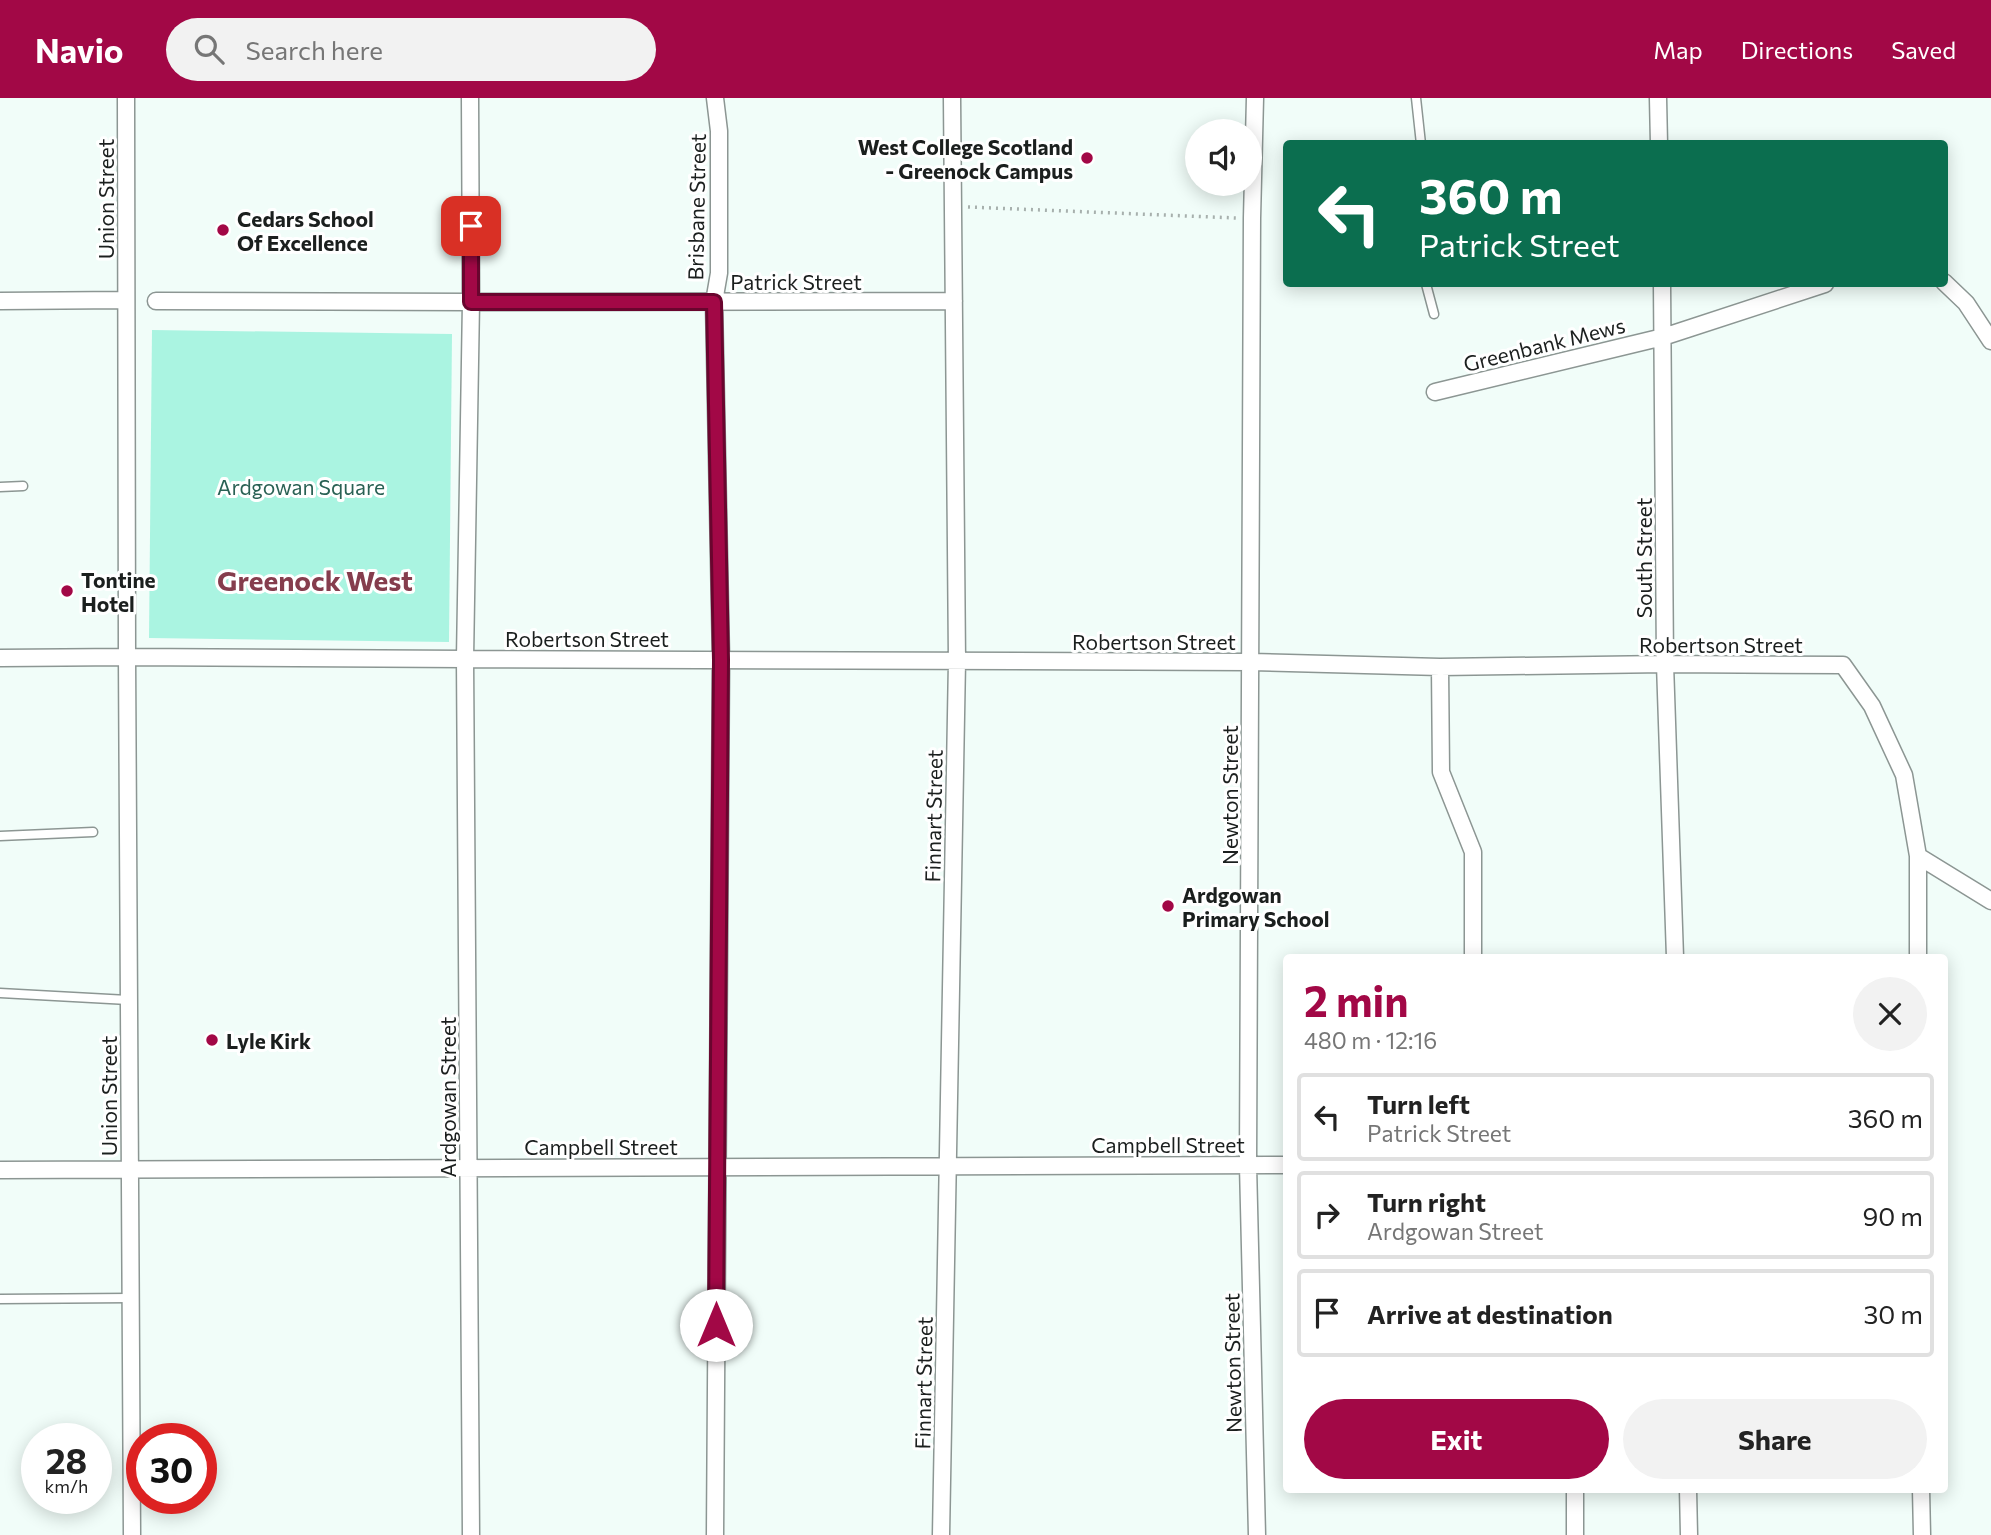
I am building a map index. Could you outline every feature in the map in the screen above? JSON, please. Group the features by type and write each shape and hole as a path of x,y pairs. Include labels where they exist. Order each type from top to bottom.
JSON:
{"street":[{"name":"Union Street","path":"125,300 126,98"},
{"path":"0,658 465,659 471,302 470,98"},
{"name":"Brisbane Street","path":"715,98 719,131 719,273 714,302 721,660 715,1535"},
{"name":"Finnart Street","path":"942,1535 957,661 952,98"},
{"name":"Newton Street","path":"1255,98 1252,218 1248,1165 1257,1535"},
{"path":"1658,98 1659,140"},
{"path":"1948,286 1966,303 1991,341"},
{"name":"South Street","path":"1662,287 1665,664 1675,954"},
{"name":"Greenbank Mews","path":"1435,392 1662,337 1816,287"},
{"path":"0,301 125,300 127,657"},
{"path":"156,301 471,302"},
{"name":"Patrick Street","path":"471,302 954,301"},
{"name":"Union Street","path":"127,657 132,1535"},
{"name":"Robertson Street","path":"465,659 1251,662 1440,667 1843,665 1872,706 1904,775 1918,856"},
{"name":"Ardgowan Street","path":"465,659 471,1535"},
{"path":"1440,667 1441,772 1473,852 1473,954"},
{"path":"1918,856 1991,901"},
{"path":"1918,856 1918,954"},
{"name":"Campbell Street","path":"0,1170 1283,1165"},
{"path":"1575,1493 1575,1535"},
{"path":"1688,1493 1689,1535"},
{"path":"1921,1493 1922,1535"}],"lane":[{"path":"1416,98 1421,140"},
{"path":"1427,287 1434,314"},
{"path":"0,487 23,486"},
{"path":"0,836 93,832"},
{"path":"0,993 128,1000"},
{"path":"0,1299 130,1298"}],"path":[{"path":"954,207 1252,218"}],"green space":[{"name":"Ardgowan Square","path":"152,330 452,334 449,642 149,638"}],"place":[{"name":"West College Scotland - Greenock Campus","path":"1087,158"},
{"name":"Cedars School Of Excellence","path":"223,230"},
{"name":"Tontine Hotel","path":"67,591"},
{"name":"Ardgowan Primary School","path":"1168,906"},
{"name":"Lyle Kirk","path":"212,1040"}],"district":[{"name":"Greenock West","path":"315,580"}],"route":[{"path":"471,226 471,302 714,302 721,660 716,1325"}]}
